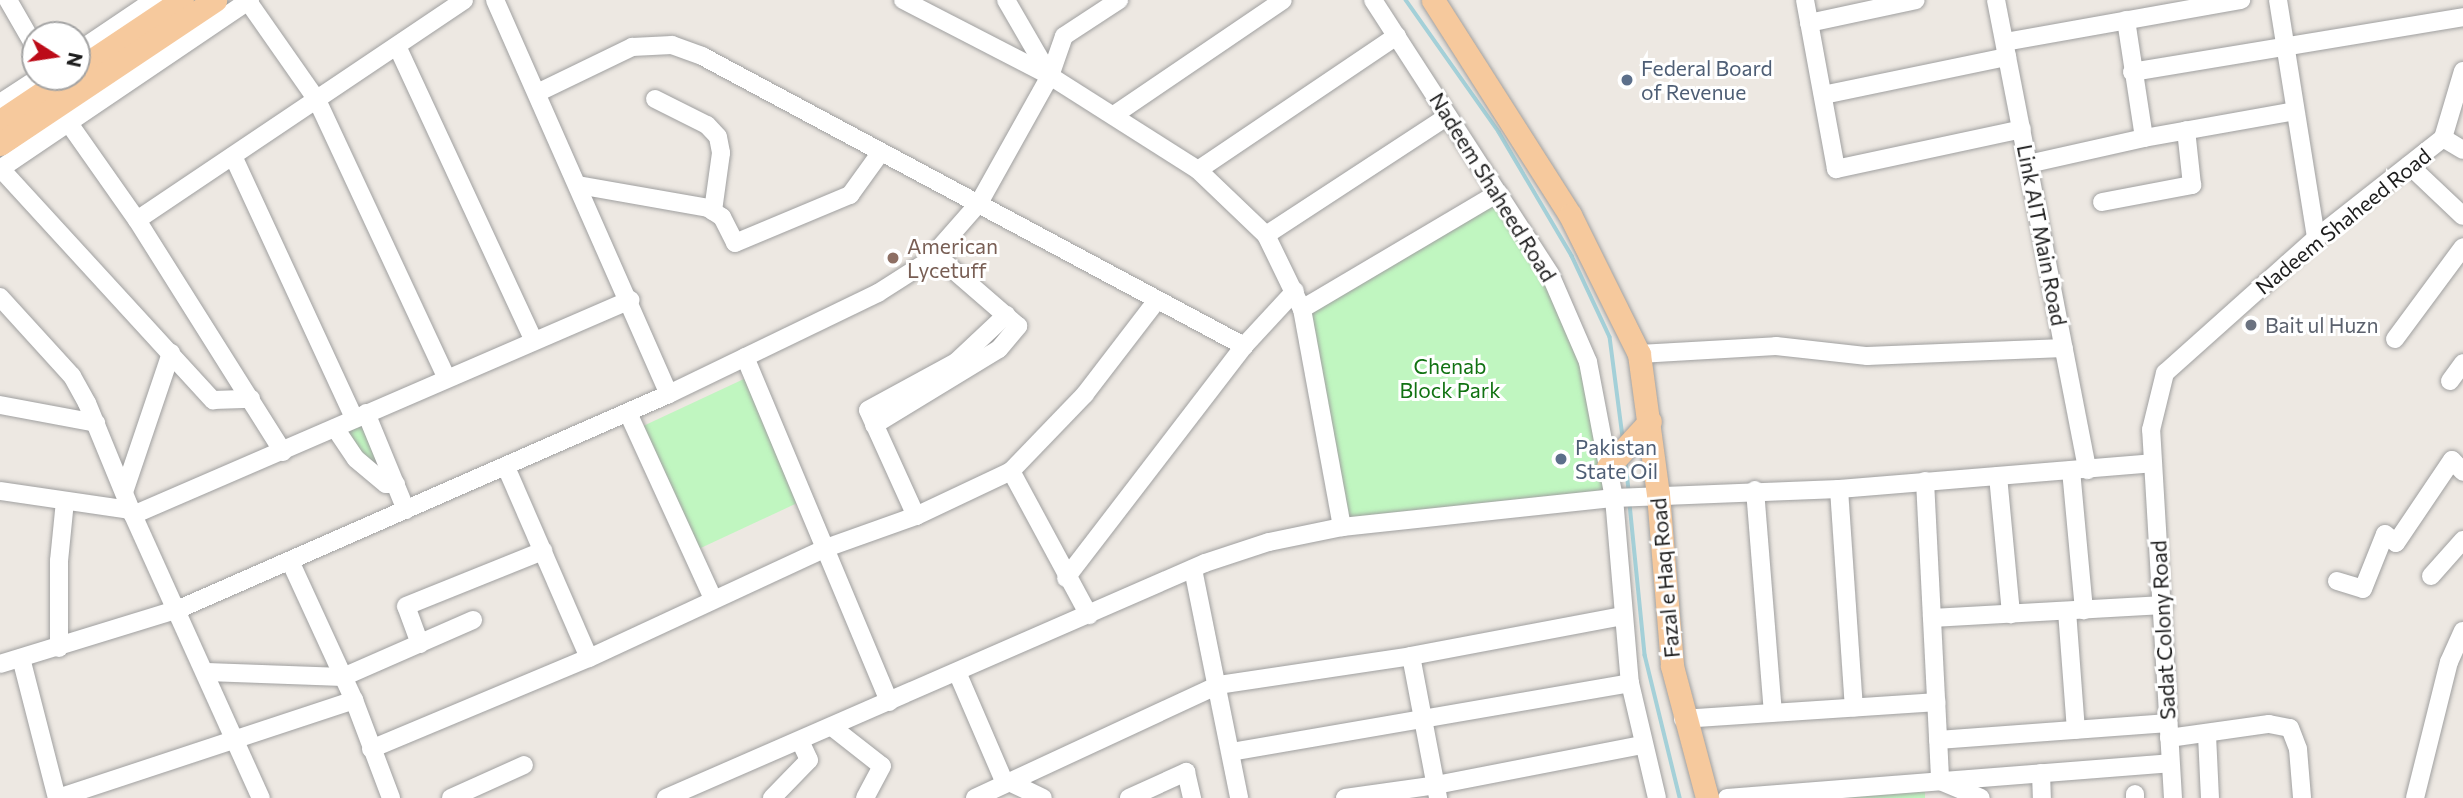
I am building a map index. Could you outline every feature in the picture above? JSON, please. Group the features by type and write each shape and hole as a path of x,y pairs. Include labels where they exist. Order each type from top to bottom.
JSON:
{"main road":[{"path":"91,61 183,0"},
{"path":"0,144 215,0"},
{"path":"1433,0 1570,215 1639,354"},
{"path":"0,121 39,91"},
{"name":"Fazal e Haq Road","path":"1639,354 1650,421 1653,495 1672,666 1683,719 1707,798"},
{"path":"1610,466 1650,421"}],"street":[{"path":"8,0 21,23"},
{"path":"91,43 154,0"},
{"path":"251,399 213,400 0,169 248,0 317,100 446,377"},
{"path":"137,220 464,0"},
{"path":"495,0 630,300 669,394"},
{"path":"903,0 1050,76 1114,115 1198,170 1266,235 1295,291 1301,309 1342,527"},
{"path":"1006,0 1050,76"},
{"path":"0,664 179,609 628,413 878,293 935,254 979,203 1050,76 1064,36 1119,0"},
{"path":"1114,115 1283,0"},
{"name":"Nadeem Shaheed Road","path":"1373,0 1550,274 1588,362 1617,498 1622,617 1630,683 1652,797"},
{"path":"1805,0 1836,169 2022,129"},
{"path":"1810,23 1916,0"},
{"name":"Link AIT Main Road","path":"1996,0 2064,348 2079,470 2075,610 2076,730"},
{"path":"1823,96 2126,20 2241,0"},
{"path":"2277,0 2316,238"},
{"path":"2132,72 2463,17"},
{"path":"2126,20 2144,138"},
{"path":"1198,170 1397,36"},
{"path":"537,93 632,47 672,45 979,203 1244,346"},
{"path":"397,46 533,339"},
{"name":"Nadeem Shaheed Road","path":"2152,463 2151,430 2165,373 2316,238 2443,138 2463,71"},
{"path":"0,103 27,91"},
{"path":"654,99 707,125 718,138 721,153 713,211"},
{"path":"2028,164 2144,138 2295,111"},
{"path":"1266,235 1448,116"},
{"path":"68,122 137,220 283,452"},
{"path":"2102,202 2192,185 2186,130"},
{"path":"2443,138 2463,150"},
{"path":"578,185 713,211 729,227 735,243 850,195 881,152"},
{"path":"233,156 396,484 406,510"},
{"path":"2409,165 2463,216"},
{"path":"1301,309 1498,193"},
{"path":"2395,339 2463,247"},
{"path":"916,516 874,425 999,349 1018,326 935,254"},
{"path":"1066,578 1244,346 1295,291"},
{"path":"0,297 72,376 96,423 132,513 179,609 261,798"},
{"path":"0,491 132,513 283,452 446,377 630,300"},
{"path":"371,749 589,658 826,548 916,516 1011,471 1085,394 1157,300"},
{"path":"1639,354 1776,346 1867,356 2064,348"},
{"path":"124,492 171,354"},
{"path":"745,358 890,702"},
{"path":"2450,381 2463,363"},
{"path":"0,405 96,423"},
{"path":"628,413 713,599"},
{"path":"335,428 356,459 386,484 396,484"},
{"path":"2337,581 2363,589 2385,534 2396,542 2452,460 2463,472"},
{"path":"666,798 1193,569 1269,542 1342,527 1617,498 1839,489 2152,463"},
{"name":"Sadat Colony Road","path":"2152,463 2164,605 2173,798"},
{"path":"506,467 589,658"},
{"path":"1011,471 1066,578 1089,615"},
{"path":"1998,476 2011,614"},
{"path":"1925,481 1940,780"},
{"path":"1839,489 1854,707"},
{"path":"1755,491 1773,712"},
{"path":"59,648 59,561 65,501"},
{"path":"2431,576 2463,540"},
{"path":"420,644 406,607 543,551"},
{"path":"289,561 354,700 387,797"},
{"path":"1193,569 1239,798"},
{"path":"1932,618 2164,605"},
{"path":"975,798 1218,685 1411,656 1622,617"},
{"path":"207,672 343,677 473,620"},
{"path":"2414,798 2449,662 2463,631"},
{"path":"1411,656 1437,792"},
{"path":"21,658 57,798 354,700"},
{"path":"957,672 1003,779 1043,798"},
{"path":"1231,752 1425,721 1630,683"},
{"path":"1683,719 1936,702"},
{"path":"1938,740 2076,730 2169,730 2207,734 2269,724 2290,728 2298,749 2302,798"},
{"path":"832,727 882,766 865,798"},
{"path":"2207,734 2210,798"},
{"path":"772,798 809,761 800,741"},
{"path":"1345,798 1437,792 1641,745"},
{"path":"1727,798 2170,763"},
{"path":"451,798 524,765"},
{"path":"1129,798 1186,772 1192,798"},
{"path":"2041,773 2042,798"},
{"path":"1940,780 1981,798"}],"green space":[{"name":"Chenab Block Park","path":"1498,193 1588,362 1614,498 1342,527 1302,309"},
{"path":"746,378 803,500 697,550 640,427"},
{"path":"365,423 385,478 362,459 344,431"},
{"path":"1925,786 1925,798 1782,798"}],"waterway":[{"path":"1406,0 1499,132 1572,256 1610,337 1623,437"},
{"path":"1626,462 1629,493"},
{"path":"1630,504 1645,655 1680,798"}],"place":[{"name":"Federal Board of Revenue","path":"1627,80"},
{"name":"American Lycetuff","path":"893,258"},
{"name":"Bait ul Huzn","path":"2251,325"},
{"name":"Pakistan State Oil","path":"1561,459"}]}
